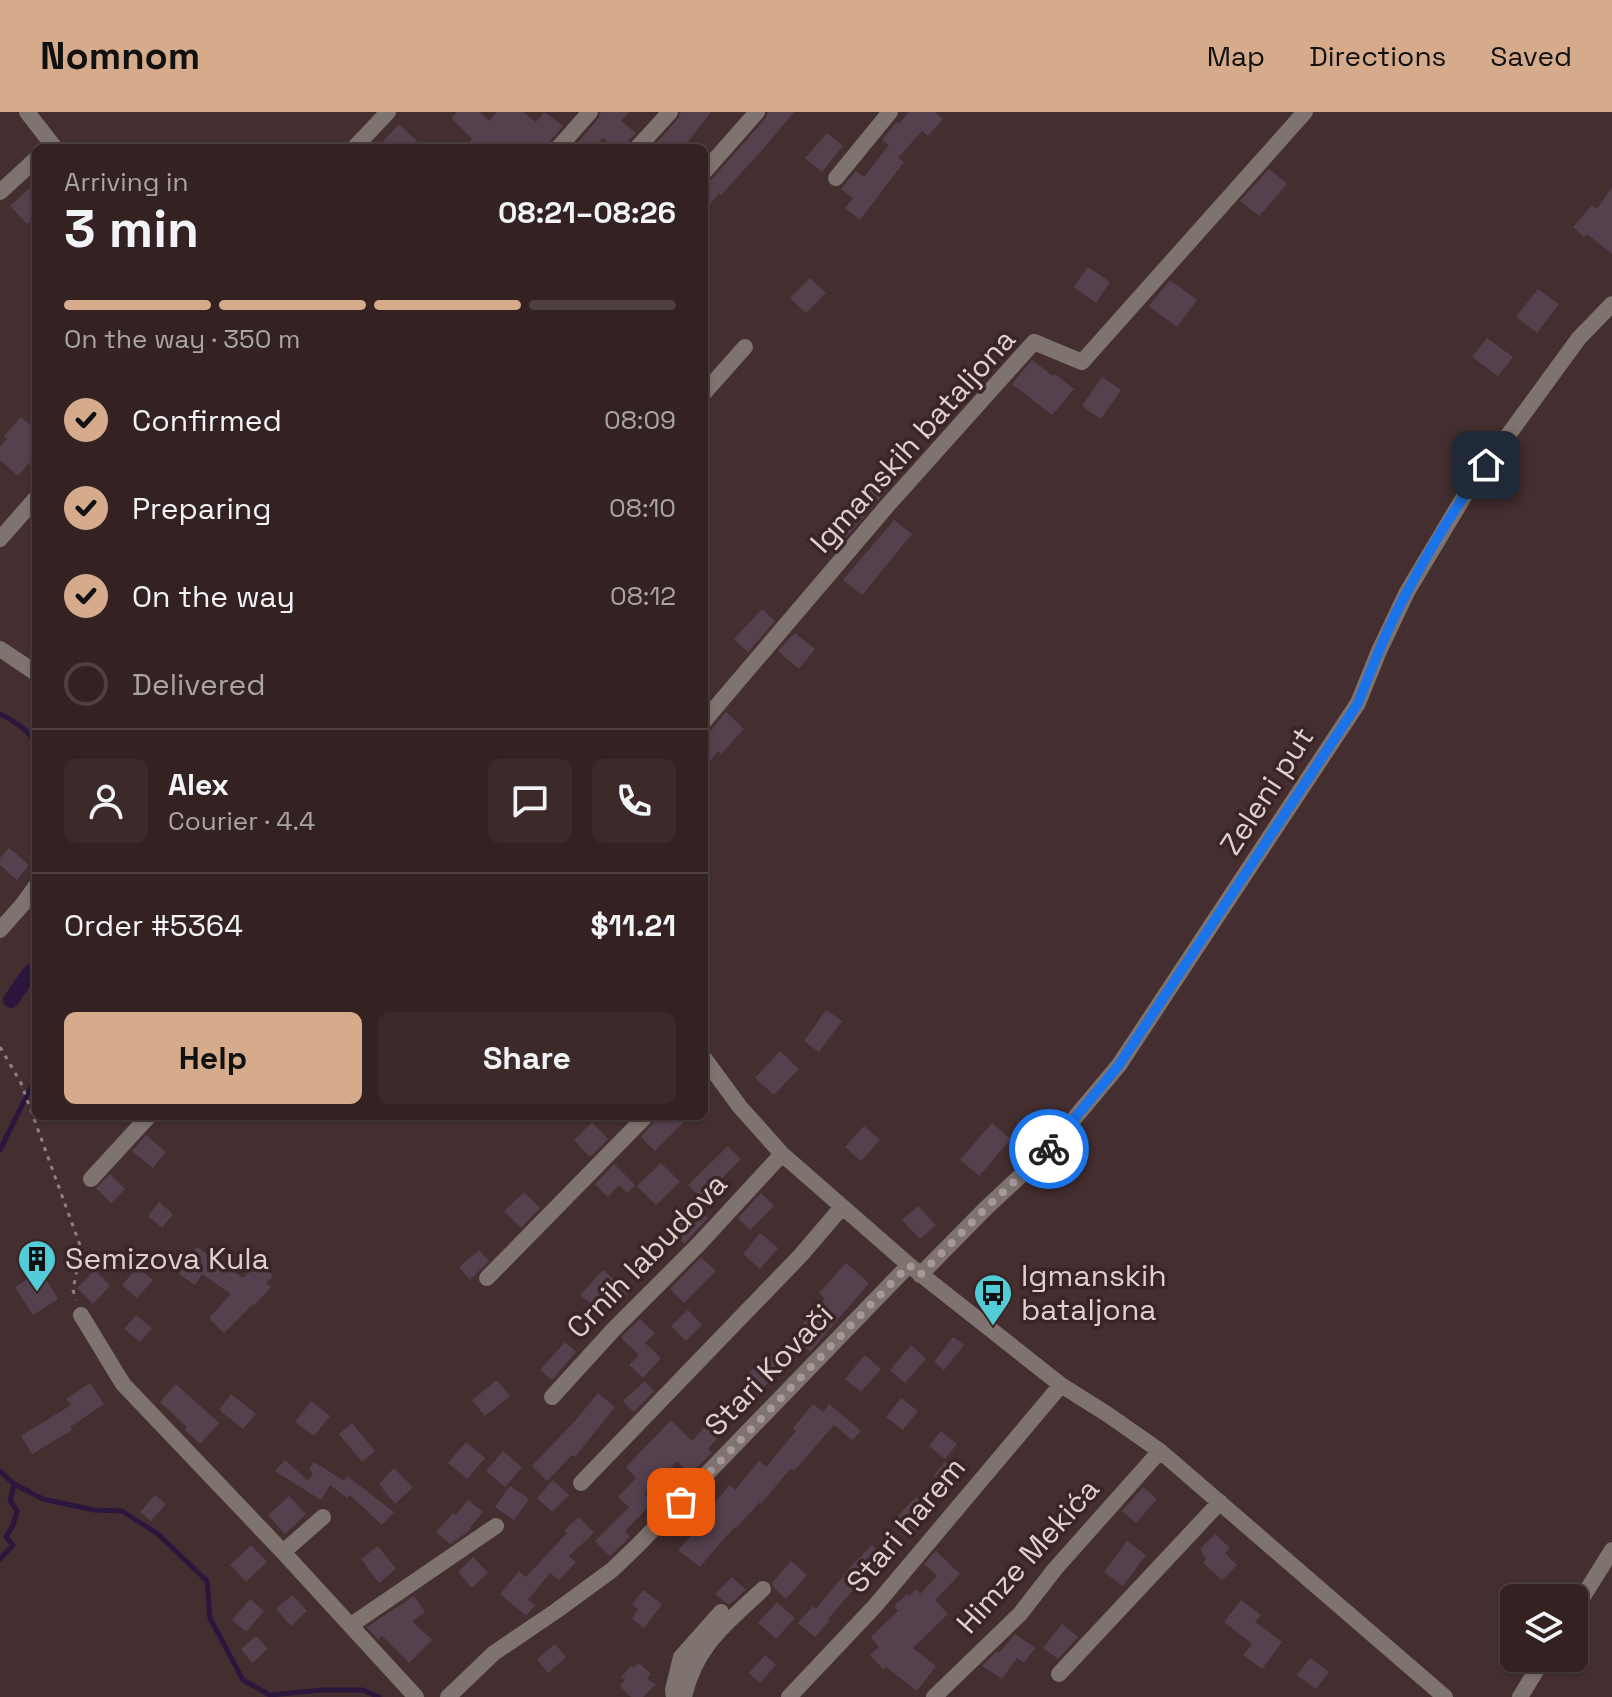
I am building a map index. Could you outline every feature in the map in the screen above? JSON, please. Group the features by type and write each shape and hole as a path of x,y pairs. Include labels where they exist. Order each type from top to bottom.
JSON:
{"street":[{"path":"27,112 50,144"},
{"path":"358,144 388,112"},
{"path":"562,144 590,112"},
{"path":"641,144 670,112"},
{"path":"708,167 757,112"},
{"path":"836,178 890,112"},
{"name":"Igmanskih bataljona","path":"708,716 887,506 1034,342 1082,362 1305,112"},
{"path":"0,192 32,163"},
{"name":"Zeleni put","path":"914,1270 1047,1151 1119,1065 1358,703 1407,592 1468,490 1579,338 1612,304"},
{"path":"708,389 745,347"},
{"path":"0,539 32,503"},
{"path":"0,649 32,670"},
{"path":"0,930 32,892"},
{"path":"708,1063 740,1107 782,1154 914,1270 1061,1385 1160,1451 1445,1697"},
{"path":"91,1179 145,1120"},
{"path":"487,1278 642,1120"},
{"name":"Crnih labudova","path":"552,1397 782,1154"},
{"path":"581,1483 801,1255 842,1207"},
{"name":"Stari Kovači","path":"448,1697 494,1653 612,1570 914,1270"},
{"path":"81,1315 123,1384 416,1697"},
{"name":"Stari harem","path":"789,1697 875,1606 1061,1385"},
{"name":"Himze Mekića","path":"934,1697 1020,1614 1055,1569 1160,1451"},
{"path":"1059,1674 1220,1502"},
{"path":"283,1552 323,1517"},
{"path":"351,1625 496,1526"},
{"path":"1588,1589 1612,1550"},
{"path":"684,1697 695,1661 706,1645 763,1589"},
{"path":"674,1697 681,1657 721,1612"},
{"path":"1520,1697 1535,1672"}],"path":[{"path":"0,1047 22,1085 32,1114"},
{"path":"34,1120 81,1248 73,1290 81,1315"}],"building":[{"path":"457,112 480,112 489,121 497,112 523,112 536,122 544,112 563,126 549,144 468,144 472,139 451,118"},
{"path":"601,112 629,112 621,121 636,133 627,144 610,144 603,138 596,144 576,144"},
{"path":"681,112 711,112 686,144 656,144"},
{"path":"768,112 794,112 708,207 708,181"},
{"path":"909,112 935,112 943,119 928,136 922,131 898,158 904,162 860,220 845,208 853,198 841,189 856,171 864,177 889,145 882,140"},
{"path":"399,124 420,144 381,144"},
{"path":"827,133 843,146 822,172 805,158"},
{"path":"1269,169 1287,184 1259,216 1240,201"},
{"path":"32,186 32,220 27,224 10,206"},
{"path":"1612,187 1612,254 1573,227 1592,205 1597,209"},
{"path":"1088,267 1110,282 1096,303 1074,287"},
{"path":"810,278 826,293 806,313 790,298"},
{"path":"1170,280 1197,300 1177,327 1149,306"},
{"path":"1538,289 1559,304 1537,333 1516,317"},
{"path":"1487,338 1513,357 1498,376 1472,357"},
{"path":"1032,360 1074,389 1052,415 1012,384"},
{"path":"1102,377 1121,390 1101,419 1082,406"},
{"path":"21,417 32,427 32,460 18,476 0,460 0,447 7,439 4,436"},
{"path":"889,462 902,472 844,540 831,529"},
{"path":"894,520 912,534 862,595 843,580"},
{"path":"762,609 775,621 748,652 734,639"},
{"path":"795,633 815,649 799,669 778,651"},
{"path":"726,712 744,729 708,763 708,730"},
{"path":"9,848 29,865 17,880 0,865 0,858"},
{"path":"826,1010 842,1021 819,1052 804,1041"},
{"path":"780,1051 799,1069 774,1095 755,1078"},
{"path":"656,1120 686,1120 655,1151 641,1137"},
{"path":"592,1122 608,1139 590,1157 574,1140"},
{"path":"992,1123 1011,1139 979,1176 960,1160"},
{"path":"864,1126 880,1140 861,1161 845,1147"},
{"path":"146,1135 166,1152 153,1168 132,1151"},
{"path":"728,1146 741,1159 702,1199 688,1185"},
{"path":"661,1163 680,1182 656,1205 637,1186"},
{"path":"614,1164 635,1185 627,1193 619,1185 608,1197 595,1184"},
{"path":"110,1174 125,1189 111,1203 96,1188"},
{"path":"524,1192 540,1208 521,1228 504,1211"},
{"path":"761,1193 774,1206 750,1230 738,1218"},
{"path":"159,1202 173,1214 162,1228 148,1216"},
{"path":"695,1205 708,1218 684,1244 676,1237 679,1233 673,1227"},
{"path":"918,1206 936,1225 920,1239 902,1220"},
{"path":"760,1233 778,1248 760,1269 743,1254"},
{"path":"197,1247 243,1278 257,1262 273,1276 266,1283 271,1287 224,1333 209,1318 231,1294 202,1274 195,1285 179,1274"},
{"path":"479,1250 489,1261 470,1280 459,1267"},
{"path":"701,1257 716,1271 684,1303 670,1289"},
{"path":"846,1263 869,1283 810,1352 792,1336 825,1299 819,1293"},
{"path":"138,1267 153,1280 137,1298 122,1285"},
{"path":"95,1270 110,1286 93,1304 77,1288"},
{"path":"603,1270 629,1292 611,1312 597,1299 592,1305 580,1295"},
{"name":"Semizova Kula","path":"41,1271 58,1299 33,1315 15,1287"},
{"path":"688,1310 702,1325 686,1341 671,1326"},
{"path":"136,1315 152,1328 140,1342 124,1329"},
{"path":"640,1319 655,1333 645,1343 661,1358 643,1378 629,1365 639,1355 622,1339"},
{"path":"953,1337 964,1345 944,1370 934,1362"},
{"path":"565,1342 576,1352 552,1380 540,1370"},
{"path":"911,1345 926,1359 905,1383 890,1370"},
{"path":"769,1353 783,1367 764,1387 749,1373"},
{"path":"865,1355 881,1369 861,1392 845,1379"},
{"path":"497,1380 510,1396 485,1416 472,1400"},
{"path":"645,1381 654,1391 634,1412 623,1401"},
{"path":"90,1383 104,1404 70,1427 72,1430 32,1454 21,1436 71,1405 66,1399"},
{"path":"176,1384 219,1423 200,1444 160,1402"},
{"path":"598,1393 615,1407 575,1457 572,1455 547,1481 532,1466"},
{"path":"231,1394 256,1414 243,1429 219,1410"},
{"path":"901,1398 918,1411 903,1430 886,1417"},
{"path":"311,1401 330,1416 314,1436 295,1422"},
{"path":"813,1404 823,1412 829,1404 861,1431 852,1440 834,1425 794,1471 791,1468 700,1567 678,1550 715,1509 711,1506 730,1485 735,1490 759,1461 766,1467 796,1431 793,1428"},
{"path":"715,1416 727,1427 708,1449 712,1453 690,1474 677,1461 644,1494 653,1502 625,1531 630,1537 610,1556 595,1541 629,1507 618,1497 636,1478 626,1467 671,1420 692,1441"},
{"path":"352,1423 375,1451 362,1462 339,1434"},
{"path":"941,1431 957,1444 945,1459 929,1446"},
{"path":"466,1442 485,1458 467,1479 448,1463"},
{"path":"503,1451 522,1467 505,1487 486,1471"},
{"path":"285,1460 308,1481 313,1473 309,1469 314,1462 344,1481 347,1476 394,1512 382,1525 350,1495 347,1498 330,1485 321,1500 275,1471"},
{"path":"945,1462 963,1477 951,1490 934,1475"},
{"path":"394,1468 413,1487 395,1504 379,1484"},
{"path":"553,1480 569,1495 552,1512 537,1498"},
{"path":"510,1486 529,1499 514,1520 495,1507"},
{"path":"1143,1487 1157,1499 1136,1523 1122,1511"},
{"path":"155,1495 166,1504 151,1521 140,1512"},
{"path":"289,1496 306,1514 285,1534 268,1515"},
{"path":"916,1497 933,1513 914,1533 897,1517"},
{"path":"468,1500 483,1512 469,1531 450,1544 436,1532"},
{"path":"579,1517 594,1533 569,1556 576,1562 559,1580 550,1573 528,1600 535,1605 526,1616 500,1594 519,1571 526,1577 567,1533 564,1530"},
{"path":"1215,1534 1230,1548 1225,1553 1237,1565 1222,1580 1203,1563 1206,1559 1200,1549"},
{"path":"1127,1541 1146,1555 1123,1586 1104,1572"},
{"path":"251,1545 267,1562 246,1582 230,1565"},
{"path":"872,1545 886,1560 868,1577 866,1575 815,1637 798,1623 813,1606 816,1609"},
{"path":"378,1546 396,1569 379,1583 361,1559"},
{"path":"936,1551 960,1574 935,1600 948,1614 913,1648 936,1666 917,1691 886,1667 883,1669 870,1655 879,1647 871,1637 898,1611 894,1606 916,1589 920,1594 937,1576 924,1564"},
{"path":"473,1557 488,1573 472,1588 458,1572"},
{"path":"791,1561 807,1575 786,1599 772,1583"},
{"path":"732,1577 746,1590 729,1605 715,1594"},
{"path":"643,1590 662,1604 644,1628 632,1619 638,1609 632,1605"},
{"path":"292,1595 307,1611 291,1626 276,1609"},
{"path":"414,1596 425,1612 412,1621 432,1640 409,1663 382,1636 378,1640 367,1627"},
{"path":"250,1599 264,1611 246,1632 232,1620"},
{"path":"1241,1600 1261,1615 1255,1622 1282,1642 1262,1669 1243,1655 1252,1644 1224,1622"},
{"path":"777,1602 795,1618 776,1639 758,1623"},
{"path":"1062,1624 1078,1637 1058,1659 1043,1648"},
{"path":"1015,1634 1035,1648 1024,1663 1017,1658 1002,1679 982,1666 997,1651 999,1653"},
{"path":"256,1636 268,1649 252,1663 241,1649"},
{"path":"555,1644 566,1657 548,1673 537,1659"},
{"path":"765,1655 776,1665 760,1683 749,1673"},
{"path":"1310,1658 1329,1672 1316,1689 1297,1675"},
{"path":"639,1663 651,1674 647,1679 656,1684 643,1697 631,1697 620,1686 625,1680 621,1677 631,1666 634,1668"}],"waterway":[{"path":"0,714 17,724 32,740"},
{"path":"11,1000 32,971"},
{"path":"0,1150 32,1085"},
{"path":"0,1471 14,1484 43,1499 94,1510 122,1511 158,1534 207,1581 210,1618 243,1680 270,1695 363,1690 379,1697"},
{"path":"0,1559 13,1545 6,1537 17,1511 10,1500 14,1485"}],"way so far":[{"path":"681,1502 909,1265 920,1275 1049,1149"}],"place":[{"name":"Semizova Kula","path":"37,1293"},
{"name":"Igmanskih bataljona","path":"993,1327"}],"route":[{"path":"1049,1149 1119,1065 1358,703 1407,592 1486,465"}]}
